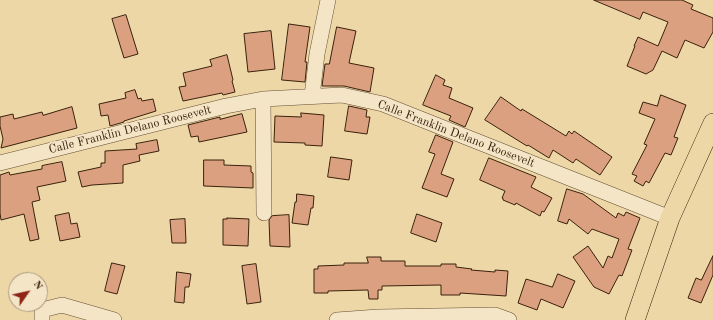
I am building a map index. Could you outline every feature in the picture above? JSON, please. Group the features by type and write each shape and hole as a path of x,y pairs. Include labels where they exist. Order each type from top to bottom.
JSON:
{"main road":[{"path":"635,320 670,218 713,123"}],"street":[{"path":"312,96 317,54 328,0"},
{"name":"Calle Franklin Delano Roosevelt","path":"0,163 226,106 263,99 342,95 383,104 670,218"},
{"path":"263,99 264,213"},
{"path":"42,315 62,305 114,320"},
{"path":"337,320 495,315 509,320"}],"building":[{"path":"594,0 682,0 693,5 691,9 713,18 713,32 704,48 685,40 677,58 662,51 653,70 646,74 627,66 634,46 638,37 658,46 668,22 643,12 640,19"},
{"path":"126,15 138,54 124,58 112,19"},
{"path":"289,24 310,27 305,62 307,62 305,82 282,80"},
{"path":"337,27 356,31 349,63 374,68 370,92 344,86 322,86 325,64 329,64"},
{"path":"271,31 275,69 248,72 244,34"},
{"path":"227,55 235,92 223,95 222,93 183,101 179,87 186,86 183,73 212,66 210,60"},
{"path":"436,75 445,80 443,85 452,88 449,98 473,108 465,127 449,120 451,116 423,105"},
{"path":"135,90 138,99 141,98 142,101 153,99 156,111 110,126 108,115 101,116 99,104 126,98 125,93"},
{"path":"661,95 686,105 674,137 678,138 671,155 665,153 649,183 646,181 643,186 634,181 637,176 632,174 647,145 644,144 655,119 639,113 643,102 657,106"},
{"path":"501,97 521,111 522,109 566,136 569,131 572,134 574,131 612,157 600,175 576,159 573,163 553,150 549,158 485,120"},
{"path":"349,106 367,110 366,117 370,117 367,134 345,131"},
{"path":"72,107 77,128 1,148 3,139 0,126 0,117 13,114 14,119 42,112 43,115"},
{"path":"301,113 324,115 322,146 305,145 305,143 274,142 275,116 301,117"},
{"path":"242,114 247,132 199,142 198,136 191,137 188,125 220,117 220,119"},
{"path":"436,135 453,142 441,174 454,179 447,197 422,188 435,154 429,152"},
{"path":"157,140 159,151 139,155 140,161 123,165 123,183 82,187 78,172 101,167 101,163 105,163 105,151 137,149 136,144"},
{"path":"331,157 352,160 349,180 328,177"},
{"path":"489,158 536,177 531,187 552,198 540,216 516,203 515,205 503,200 502,198 505,191 480,180"},
{"path":"204,160 224,160 224,165 251,166 251,172 253,173 253,188 204,186"},
{"path":"62,162 66,181 37,187 40,200 32,202 39,239 30,241 24,214 1,220 0,175 9,172 10,175 42,169 42,166"},
{"path":"567,189 583,194 616,218 618,213 624,216 626,212 640,218 628,249 632,250 622,276 619,275 609,294 594,287 573,257 588,246 603,268 608,256 612,258 619,239 592,229 588,234 569,219 567,224 558,221"},
{"path":"297,194 314,196 313,208 311,208 308,225 292,223"},
{"path":"69,213 71,224 77,223 80,237 60,241 55,216"},
{"path":"417,214 442,223 436,242 411,233"},
{"path":"289,215 290,247 270,246 269,220 272,216"},
{"path":"185,219 186,243 172,243 170,220"},
{"path":"223,219 249,219 248,246 223,245"},
{"path":"713,256 713,275 701,303 688,298 696,278 701,280"},
{"path":"367,257 381,257 381,261 405,261 405,266 441,266 441,264 456,264 456,267 472,269 471,270 495,272 495,270 508,271 506,296 460,293 460,295 441,295 441,285 382,286 382,290 378,290 378,299 369,299 368,290 328,291 328,293 314,293 314,269 318,269 318,266 344,265 344,263 368,263"},
{"path":"112,263 125,266 117,294 105,291"},
{"path":"256,264 261,302 247,304 242,266"},
{"path":"177,272 191,274 189,287 185,287 184,303 175,302"},
{"path":"558,274 575,281 563,308 541,299 537,310 518,303 526,279 552,287"}]}
